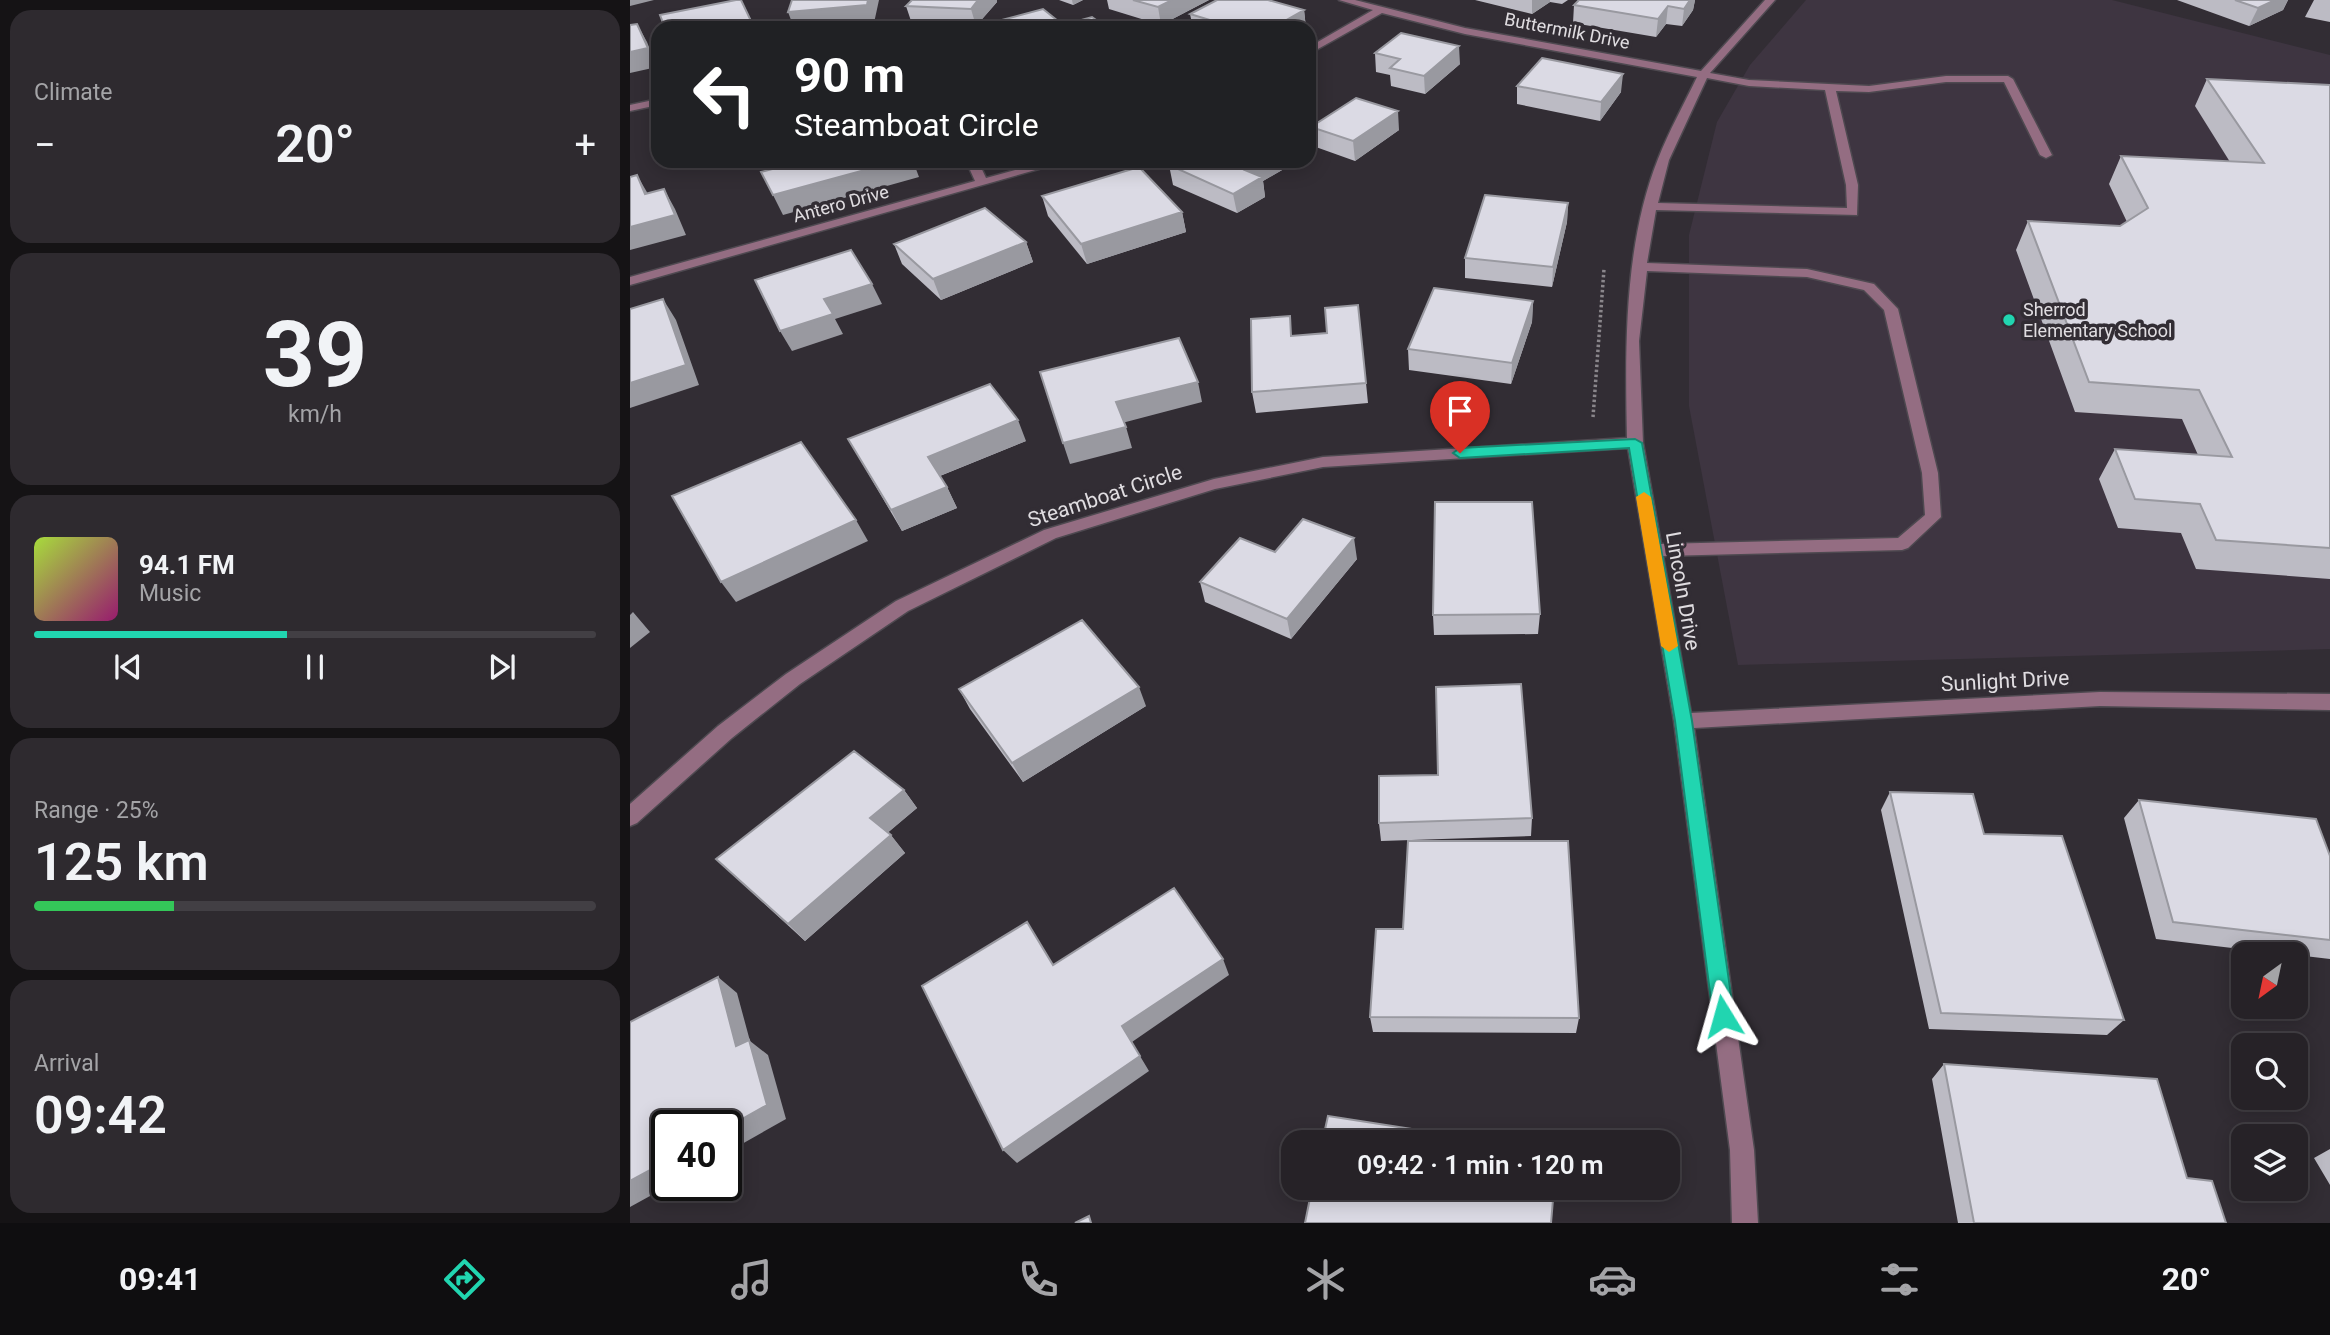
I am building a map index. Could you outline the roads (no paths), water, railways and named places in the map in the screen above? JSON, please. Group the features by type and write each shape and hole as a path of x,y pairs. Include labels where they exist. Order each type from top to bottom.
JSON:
{"street":[{"name":"Buttermilk Drive","path":"1344,0 1465,31 1749,83 1870,89 1946,79 2008,79 2046,155"},
{"name":"Lincoln Drive","path":"1745,1223 1742,1150 1683,721 1635,443 1632,341 1650,206 1663,160 1703,75 1732,38 1770,0"},
{"path":"1316,47 1380,10"},
{"path":"1650,206 1853,212 1852,185 1830,88"},
{"path":"630,108 651,104"},
{"path":"975,168 982,183"},
{"name":"Antero Drive","path":"630,281 1036,168"},
{"path":"1640,267 1807,273 1869,287 1891,309 1930,473 1933,517 1902,544 1652,550"},
{"name":"Steamboat Circle","path":"630,817 724,732 804,671 902,606 1050,534 1214,484 1323,462 1635,443"},
{"name":"Sunlight Drive","path":"1683,721 2100,699 2330,702"}],"place":[{"name":"Sherrod Elementary School","path":"2009,320"}]}
